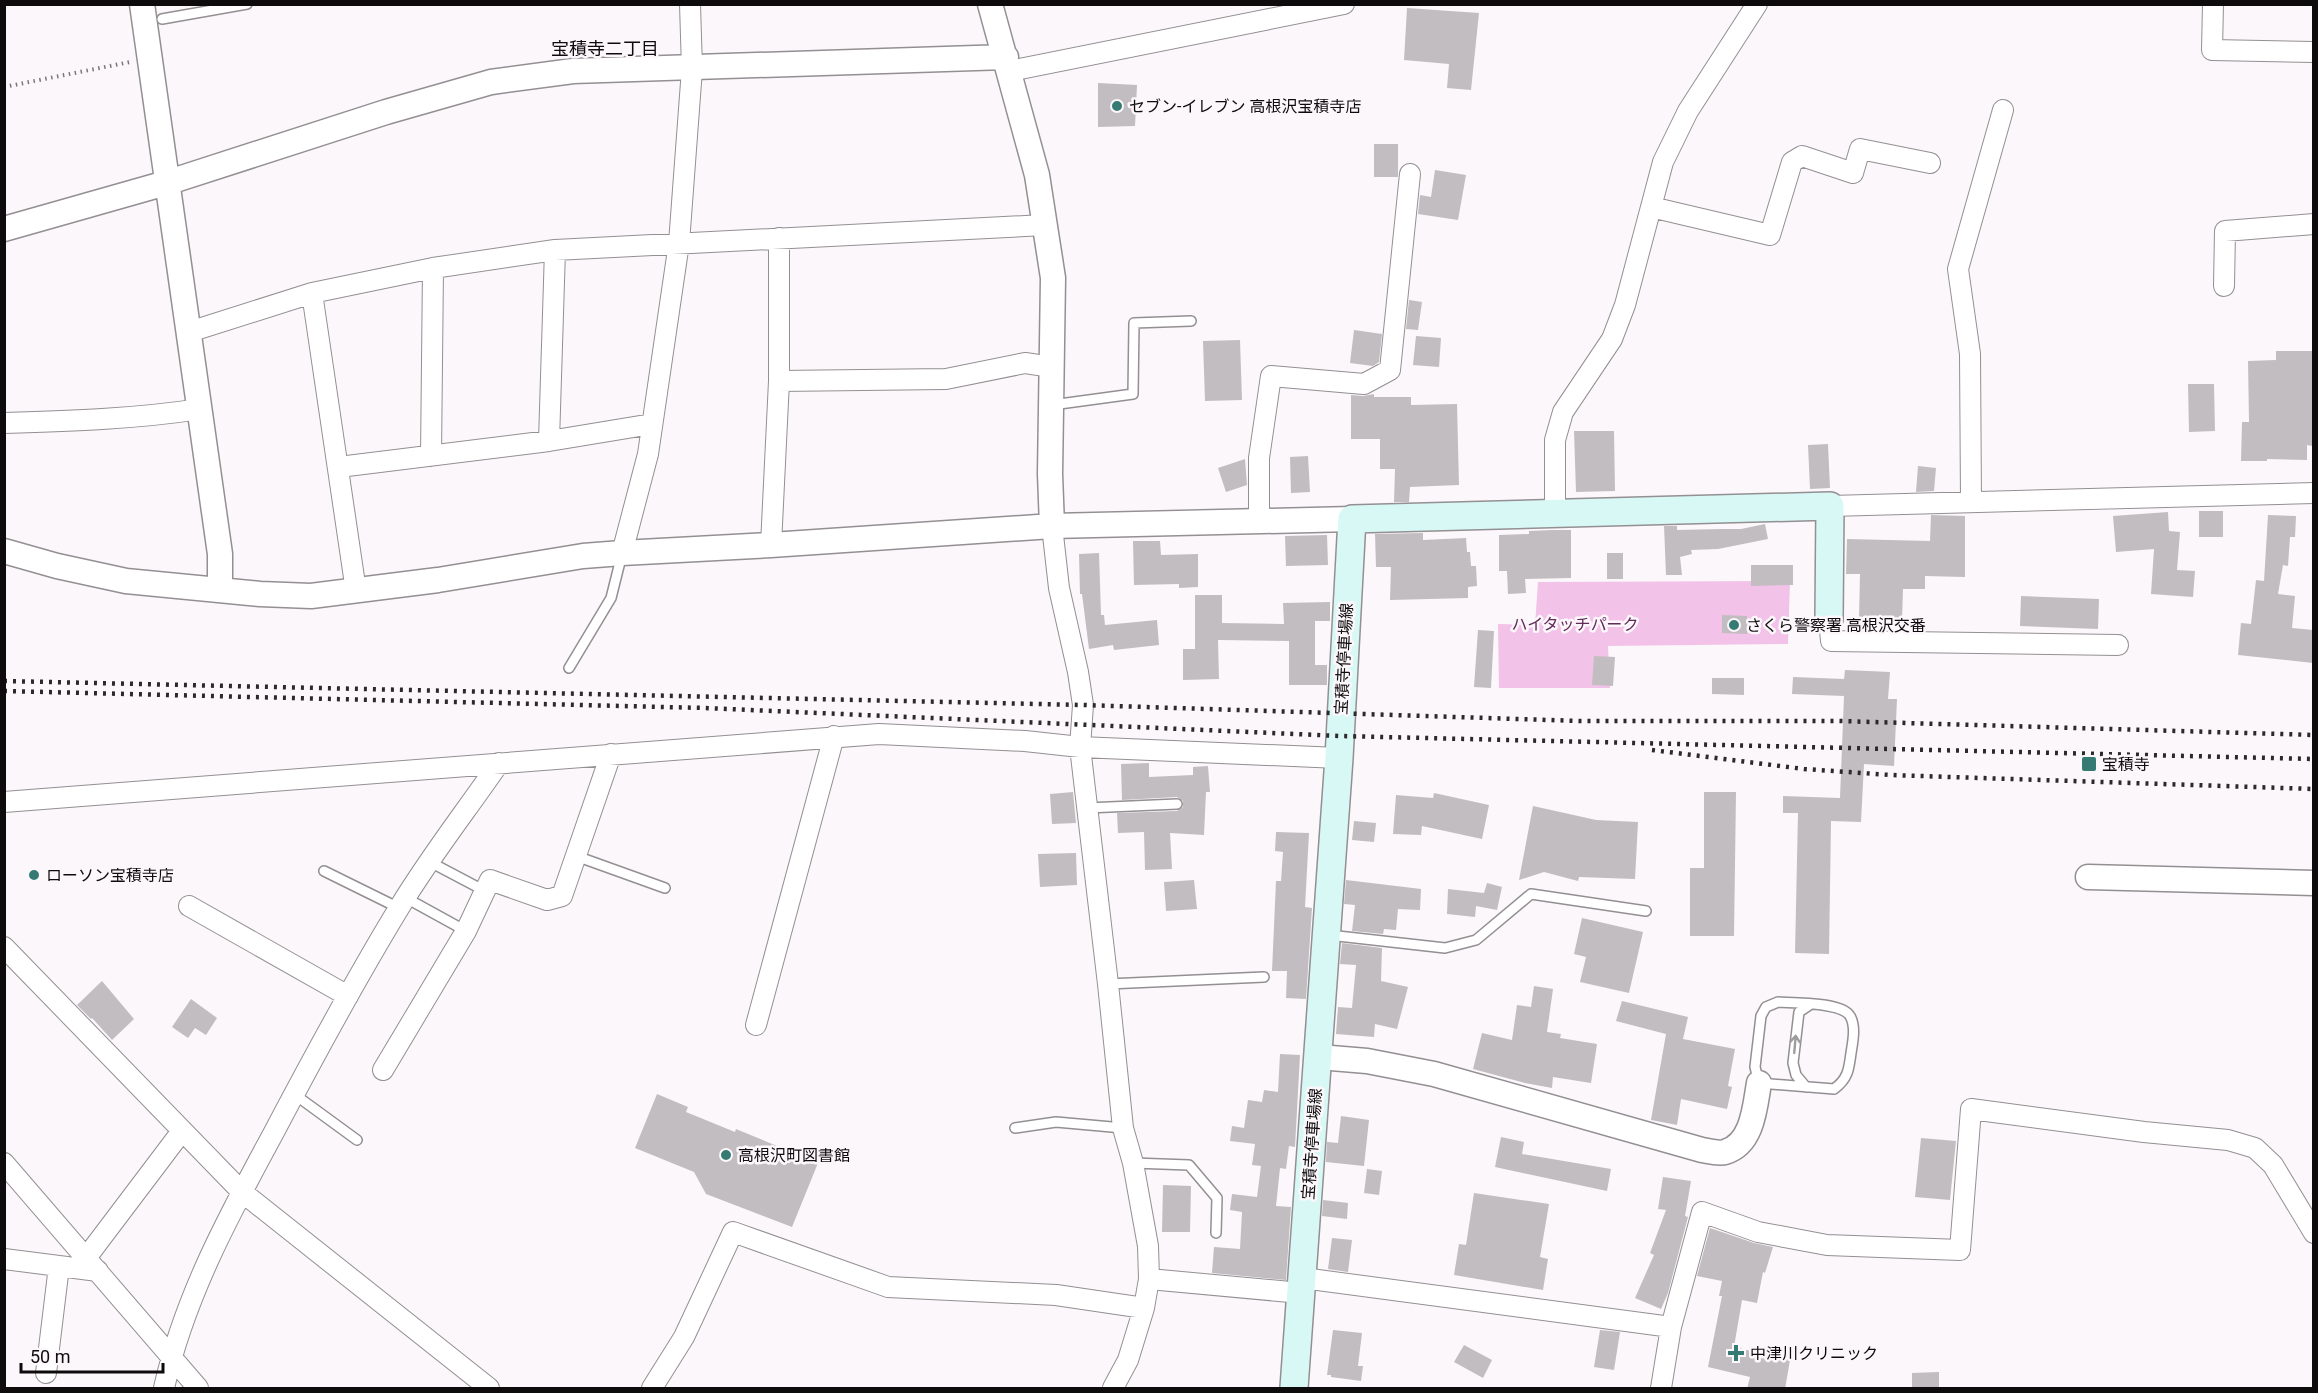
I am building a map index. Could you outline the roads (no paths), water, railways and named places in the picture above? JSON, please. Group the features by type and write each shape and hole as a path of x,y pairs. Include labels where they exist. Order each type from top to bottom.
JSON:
{"main road":[{"path":"1352,519 1830,506 1829,619"},
{"name":"宝積寺停車場線","path":"1294,1389 1339,758 1352,519"}],"street":[{"path":"622,553 648,454 679,243 692,69 690,4"},
{"path":"990,4 1037,175 1053,278 1052,526 1059,588 1081,694 1080,747 1123,1128 1133,1163 1148,1246 1149,1279 1144,1308 1128,1360 1113,1389"},
{"path":"4,228 166,183 386,112 491,82 573,71 1008,64 1344,4"},
{"path":"1555,512 1555,440 1563,412 1612,339 1625,305 1663,162 1688,111 1757,4"},
{"path":"2213,4 2212,50 2313,52"},
{"path":"152,12 166,183 220,554 220,590"},
{"path":"1971,502 1970,354 1958,269 2003,110"},
{"path":"1651,207 1770,235 1792,162 1802,156 1853,174 1860,149 1930,163"},
{"path":"1259,521 1259,458 1271,376 1364,384 1390,370 1410,174"},
{"path":"2224,286 2225,231 2313,224"},
{"path":"189,332 312,293 433,268 555,250 1045,225"},
{"path":"771,545 779,381 779,238"},
{"path":"549,441 555,250"},
{"path":"431,456 433,268"},
{"path":"312,293 356,591"},
{"path":"779,381 946,379 1025,363 1052,367"},
{"path":"4,423 87,420 200,409"},
{"path":"339,467 549,441 652,424"},
{"path":"1830,506 2313,493"},
{"path":"4,551 57,566 126,581 310,596 583,556 622,553 1052,526 1352,519"},
{"path":"1829,619 1831,641 2118,645"},
{"path":"4,801 879,734 1025,741 1080,747 1339,758"},
{"path":"756,1025 834,736"},
{"path":"383,1070 466,931 490,880 547,900 562,896 611,754"},
{"path":"165,1389 171,1357 184,1315 242,1192 294,1094 402,903 500,762"},
{"path":"2088,877 2313,883"},
{"path":"189,906 348,996"},
{"path":"4,947 242,1192 489,1389"},
{"path":"1319,1057 1368,1061 1434,1074 1702,1150 1725,1153 1742,1142 1752,1123 1760,1083"},
{"path":"1661,1389 1671,1327 1702,1212 1758,1232 1827,1245 1960,1250 1971,1109 2144,1132 2228,1140 2255,1148 2273,1165 2313,1233"},
{"path":"92,1265 182,1131"},
{"path":"4,1163 198,1389"},
{"path":"652,1389 684,1337 733,1232 888,1287 1056,1295 1144,1308"},
{"path":"4,1259 59,1266 92,1265"},
{"path":"46,1373 59,1266"},
{"path":"1149,1279 1302,1286 1671,1327"}],"lane":[{"path":"152,12 247,4"},
{"path":"1051,405 1133,394 1134,323 1191,321"},
{"path":"569,668 611,598 622,553"},
{"path":"1087,808 1177,804"},
{"path":"576,856 665,888"},
{"path":"430,862 485,891"},
{"path":"324,871 466,931"},
{"path":"1327,935 1445,948 1476,940 1531,894 1646,911"},
{"path":"1108,984 1264,977"},
{"path":"1778,1002 1811,1004 1839,1007 1850,1015 1854,1032 1849,1071 1844,1082 1834,1089 1760,1083 1755,1067 1761,1016 1767,1007 1778,1002"},
{"path":"1806,1087 1796,1075 1793,1064 1799,1012 1811,1004"},
{"path":"294,1094 357,1140"},
{"path":"1015,1128 1056,1122 1123,1128"},
{"path":"1133,1163 1190,1165 1217,1198 1216,1233"}],"railway":[{"path":"4,681 1083,705 1580,721 1839,721 2314,735"},
{"path":"4,691 705,708 1340,736 2314,759"},
{"path":"1652,750 1804,769 1890,775 2314,789"}],"place":[{"name":"セブン-イレブン 高根沢宝積寺店","path":"1117,106"},
{"name":"さくら警察署 高根沢交番","path":"1734,625"},
{"name":"宝積寺","path":"2089,764"},
{"name":"ローソン宝積寺店","path":"34,875"},
{"name":"高根沢町図書館","path":"726,1155"},
{"name":"中津川クリニック","path":"1736,1353"}],"district":[{"name":"宝積寺二丁目","path":"605,48"}],"park label":[{"name":"ハイタッチパーク","path":"1575,624"}]}
